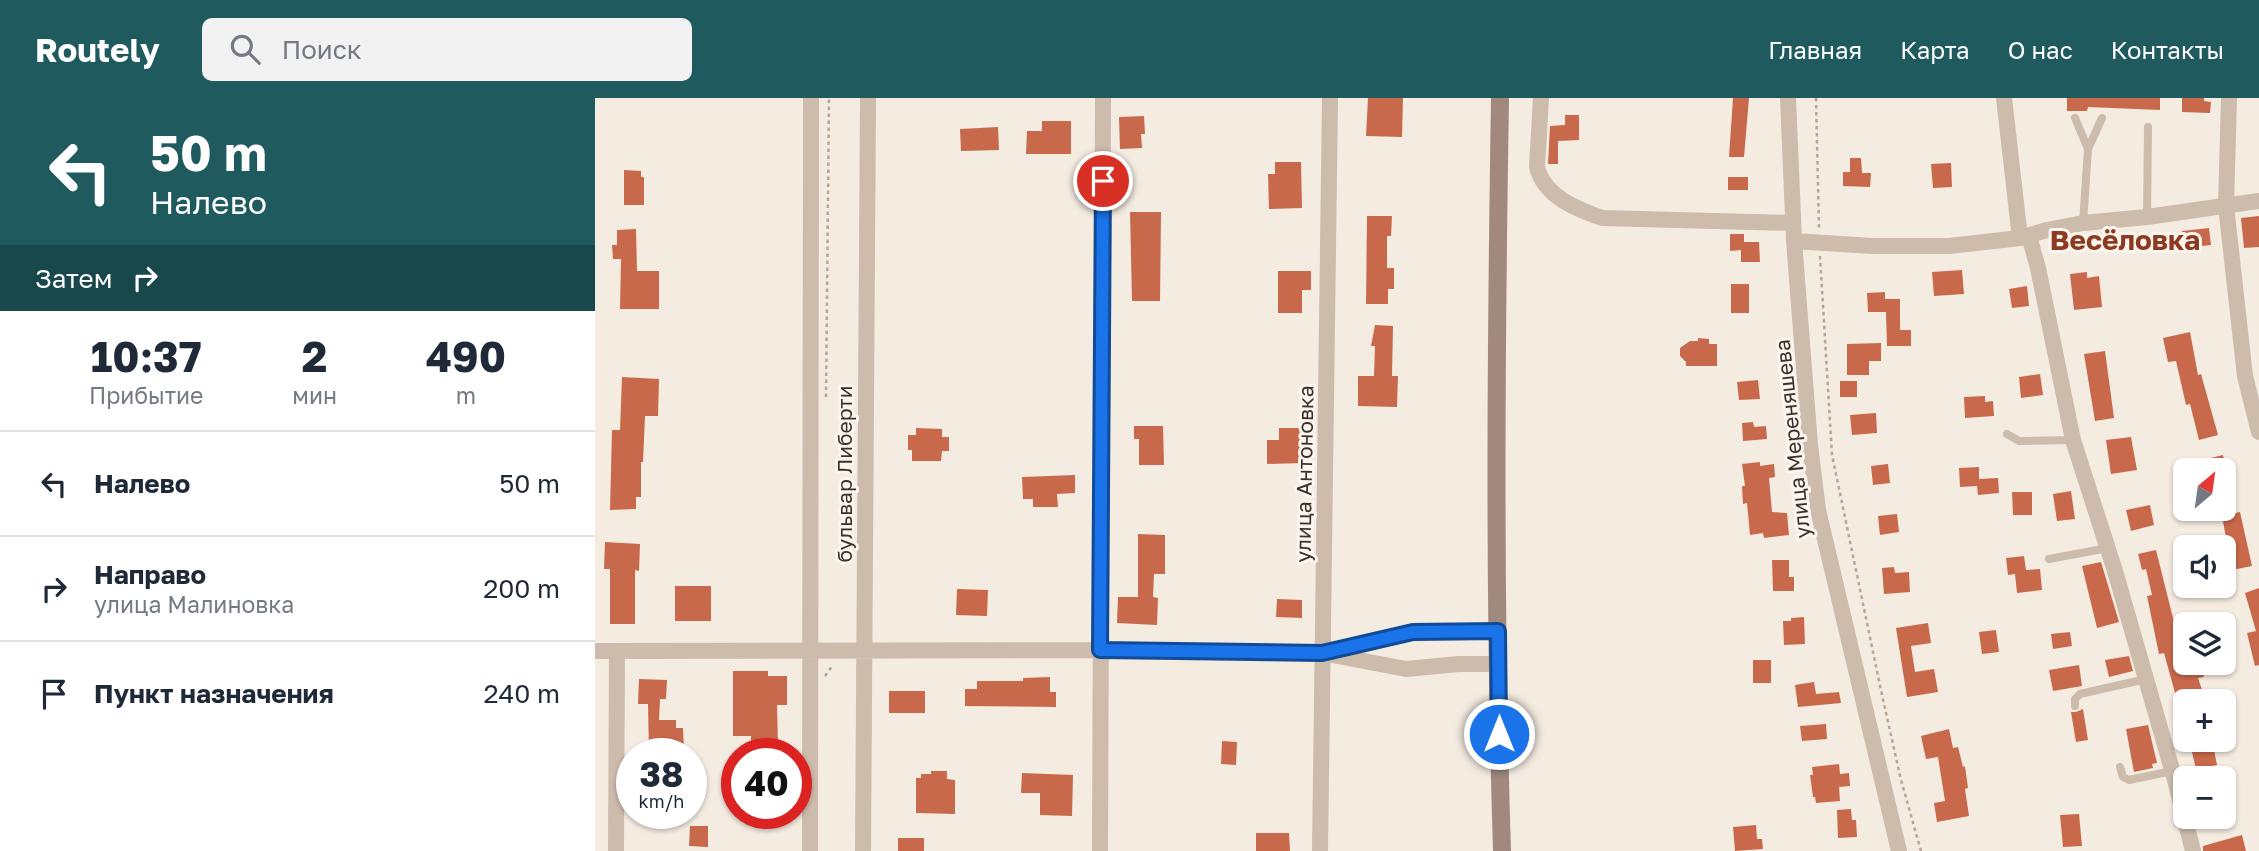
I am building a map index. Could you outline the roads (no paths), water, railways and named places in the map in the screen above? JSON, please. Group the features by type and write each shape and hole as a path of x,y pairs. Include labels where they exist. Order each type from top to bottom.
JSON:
{"street":[{"name":"бульвар Либерти","path":"810,851 811,98"},
{"name":"бульвар Либерти","path":"863,851 868,98"},
{"path":"1100,851 1103,98"},
{"name":"улица Антоновка","path":"1319,851 1330,98"},
{"path":"1500,98 1497,253 1498,664 1502,851"},
{"path":"1541,98 1537,167 1539,177 1556,195 1586,213 1602,218 1793,223"},
{"name":"улица Мереняшева","path":"1788,98 1794,241 1810,445 1818,510 1899,851"},
{"path":"2004,98 2024,237 2038,268 2073,440 2108,548 2193,851"},
{"path":"2229,98 2226,206 2245,376 2259,432"},
{"path":"1794,241 1949,246 2024,237 2083,223 2259,201"},
{"path":"1322,653 1413,632 1498,631"},
{"path":"595,651 1100,650 1322,653 1406,669 1459,664 1498,664"},
{"path":"616,851 617,651"}],"lane":[{"path":"2075,118 2088,149"},
{"path":"2083,223 2088,149 2102,118"},
{"path":"2147,217 2148,128"},
{"path":"2007,435 2019,441 2073,440"},
{"path":"2049,559 2108,548"},
{"path":"2075,706 2075,699 2080,694 2146,679"},
{"path":"2120,767 2123,778 2129,780 2172,771"}],"district":[{"name":"Весёловка","path":"2125,239"}]}
